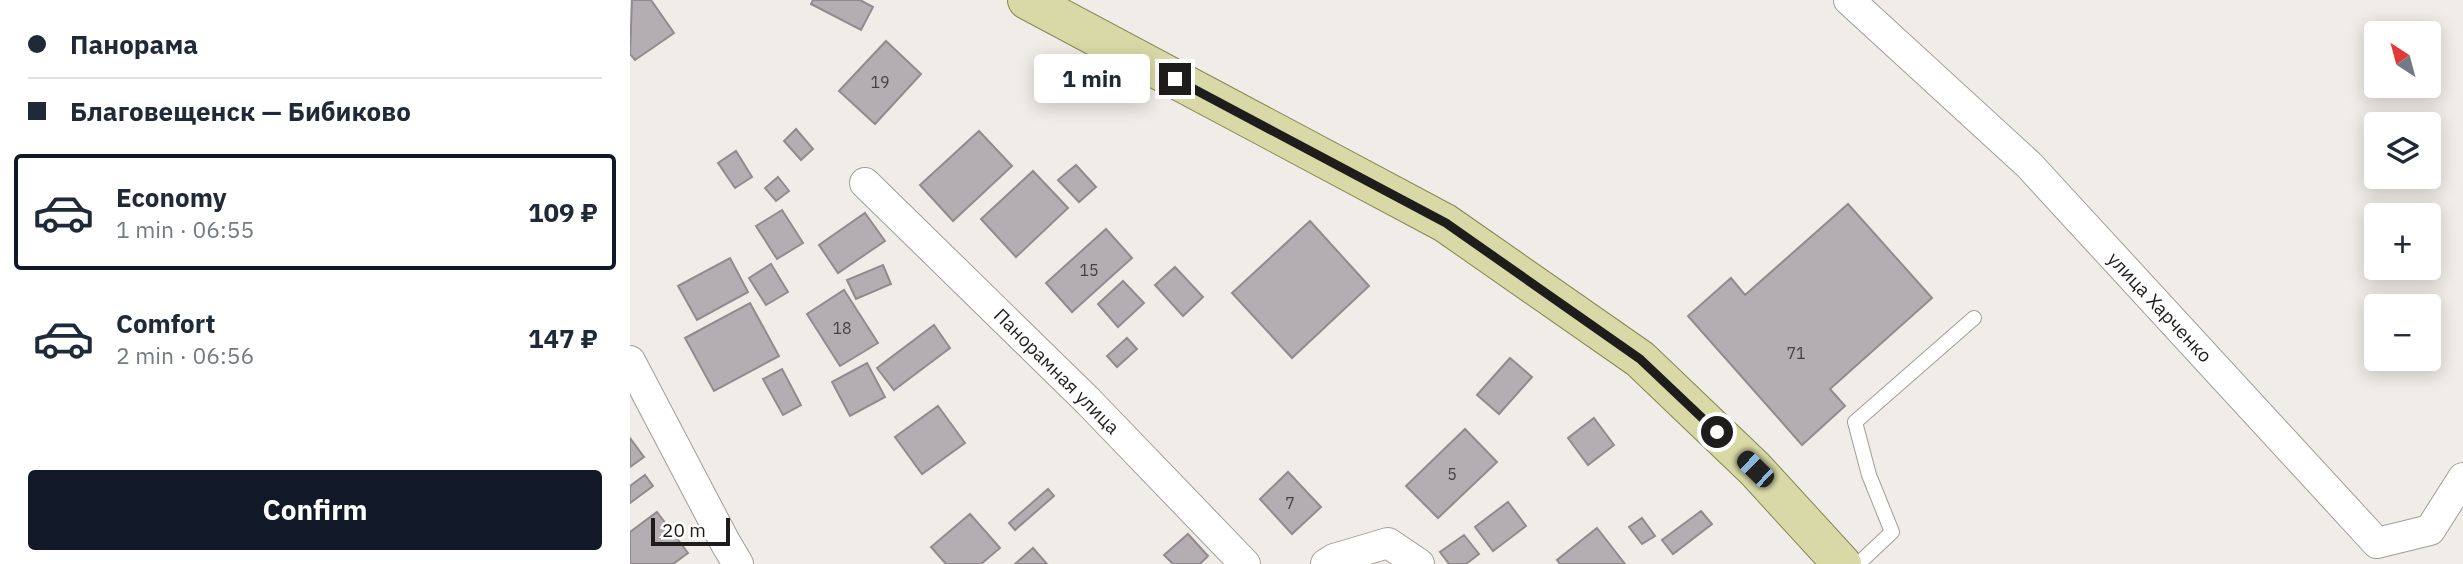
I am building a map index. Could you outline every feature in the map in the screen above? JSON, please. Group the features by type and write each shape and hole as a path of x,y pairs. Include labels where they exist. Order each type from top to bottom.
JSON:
{"main road":[{"path":"1027,0 1446,223 1640,359 1755,469 1842,564"}],"street":[{"name":"улица Харченко","path":"1849,0 2029,165 2377,543 2430,530 2463,478"},
{"name":"Панорамная улица","path":"865,183 1088,401 1245,564"},
{"path":"630,360 738,564"},
{"path":"1326,564 1334,559 1388,543 1419,564"}],"lane":[{"path":"1858,564 1892,532 1869,475 1855,422 1974,318"}],"building":[{"path":"632,0 651,0 674,33 635,60 630,54"},
{"path":"813,0 860,0 873,7 861,30 811,4"},
{"path":"886,41 921,74 875,124 839,91"},
{"path":"796,129 813,149 801,160 784,141"},
{"path":"979,131 1012,166 953,221 920,185"},
{"path":"736,151 752,177 735,188 718,163"},
{"path":"1076,165 1096,187 1079,202 1058,180"},
{"path":"1033,171 1068,208 1016,257 981,219"},
{"path":"778,177 789,191 776,201 765,188"},
{"path":"1848,204 1932,298 1830,389 1845,406 1802,445 1688,316 1731,278 1745,295"},
{"path":"782,210 803,243 777,259 756,226"},
{"path":"865,213 885,241 838,273 819,245"},
{"path":"1310,221 1369,286 1292,358 1232,293"},
{"path":"1106,229 1132,258 1072,312 1046,283"},
{"path":"730,258 748,292 697,320 678,286"},
{"path":"771,264 788,292 766,305 749,278"},
{"path":"883,265 891,284 856,299 847,280"},
{"path":"1175,267 1203,297 1183,316 1155,285"},
{"path":"1123,281 1144,303 1118,327 1098,304"},
{"path":"844,290 878,343 840,366 807,314"},
{"path":"750,303 779,356 714,391 685,338"},
{"path":"934,325 950,348 894,390 877,368"},
{"path":"1127,338 1137,349 1117,367 1107,356"},
{"path":"1510,358 1532,377 1499,414 1477,395"},
{"path":"867,363 885,397 850,416 832,382"},
{"path":"782,369 801,405 783,415 763,379"},
{"path":"938,406 965,443 922,474 895,437"},
{"path":"1594,418 1614,445 1588,465 1568,438"},
{"path":"1465,429 1497,462 1438,518 1406,486"},
{"path":"630,438 644,457 630,467"},
{"path":"1288,472 1321,507 1292,534 1260,499"},
{"path":"645,475 653,486 630,503 630,486"},
{"path":"1048,489 1054,496 1015,530 1009,523"},
{"path":"1508,502 1526,526 1493,551 1475,527"},
{"path":"1701,511 1712,524 1673,554 1662,540"},
{"path":"657,512 688,553 673,564 630,564 630,532"},
{"path":"970,514 1000,548 981,564 946,564 931,547"},
{"path":"1642,518 1655,536 1642,544 1629,527"},
{"path":"1597,528 1625,564 1560,564 1557,560"},
{"path":"1188,534 1208,556 1200,564 1173,564 1164,555"},
{"path":"1464,535 1479,554 1466,564 1449,564 1440,552"},
{"path":"1033,548 1047,564 1015,564"}],"route":[{"path":"1175,79 1446,223 1640,359 1717,432"}]}
